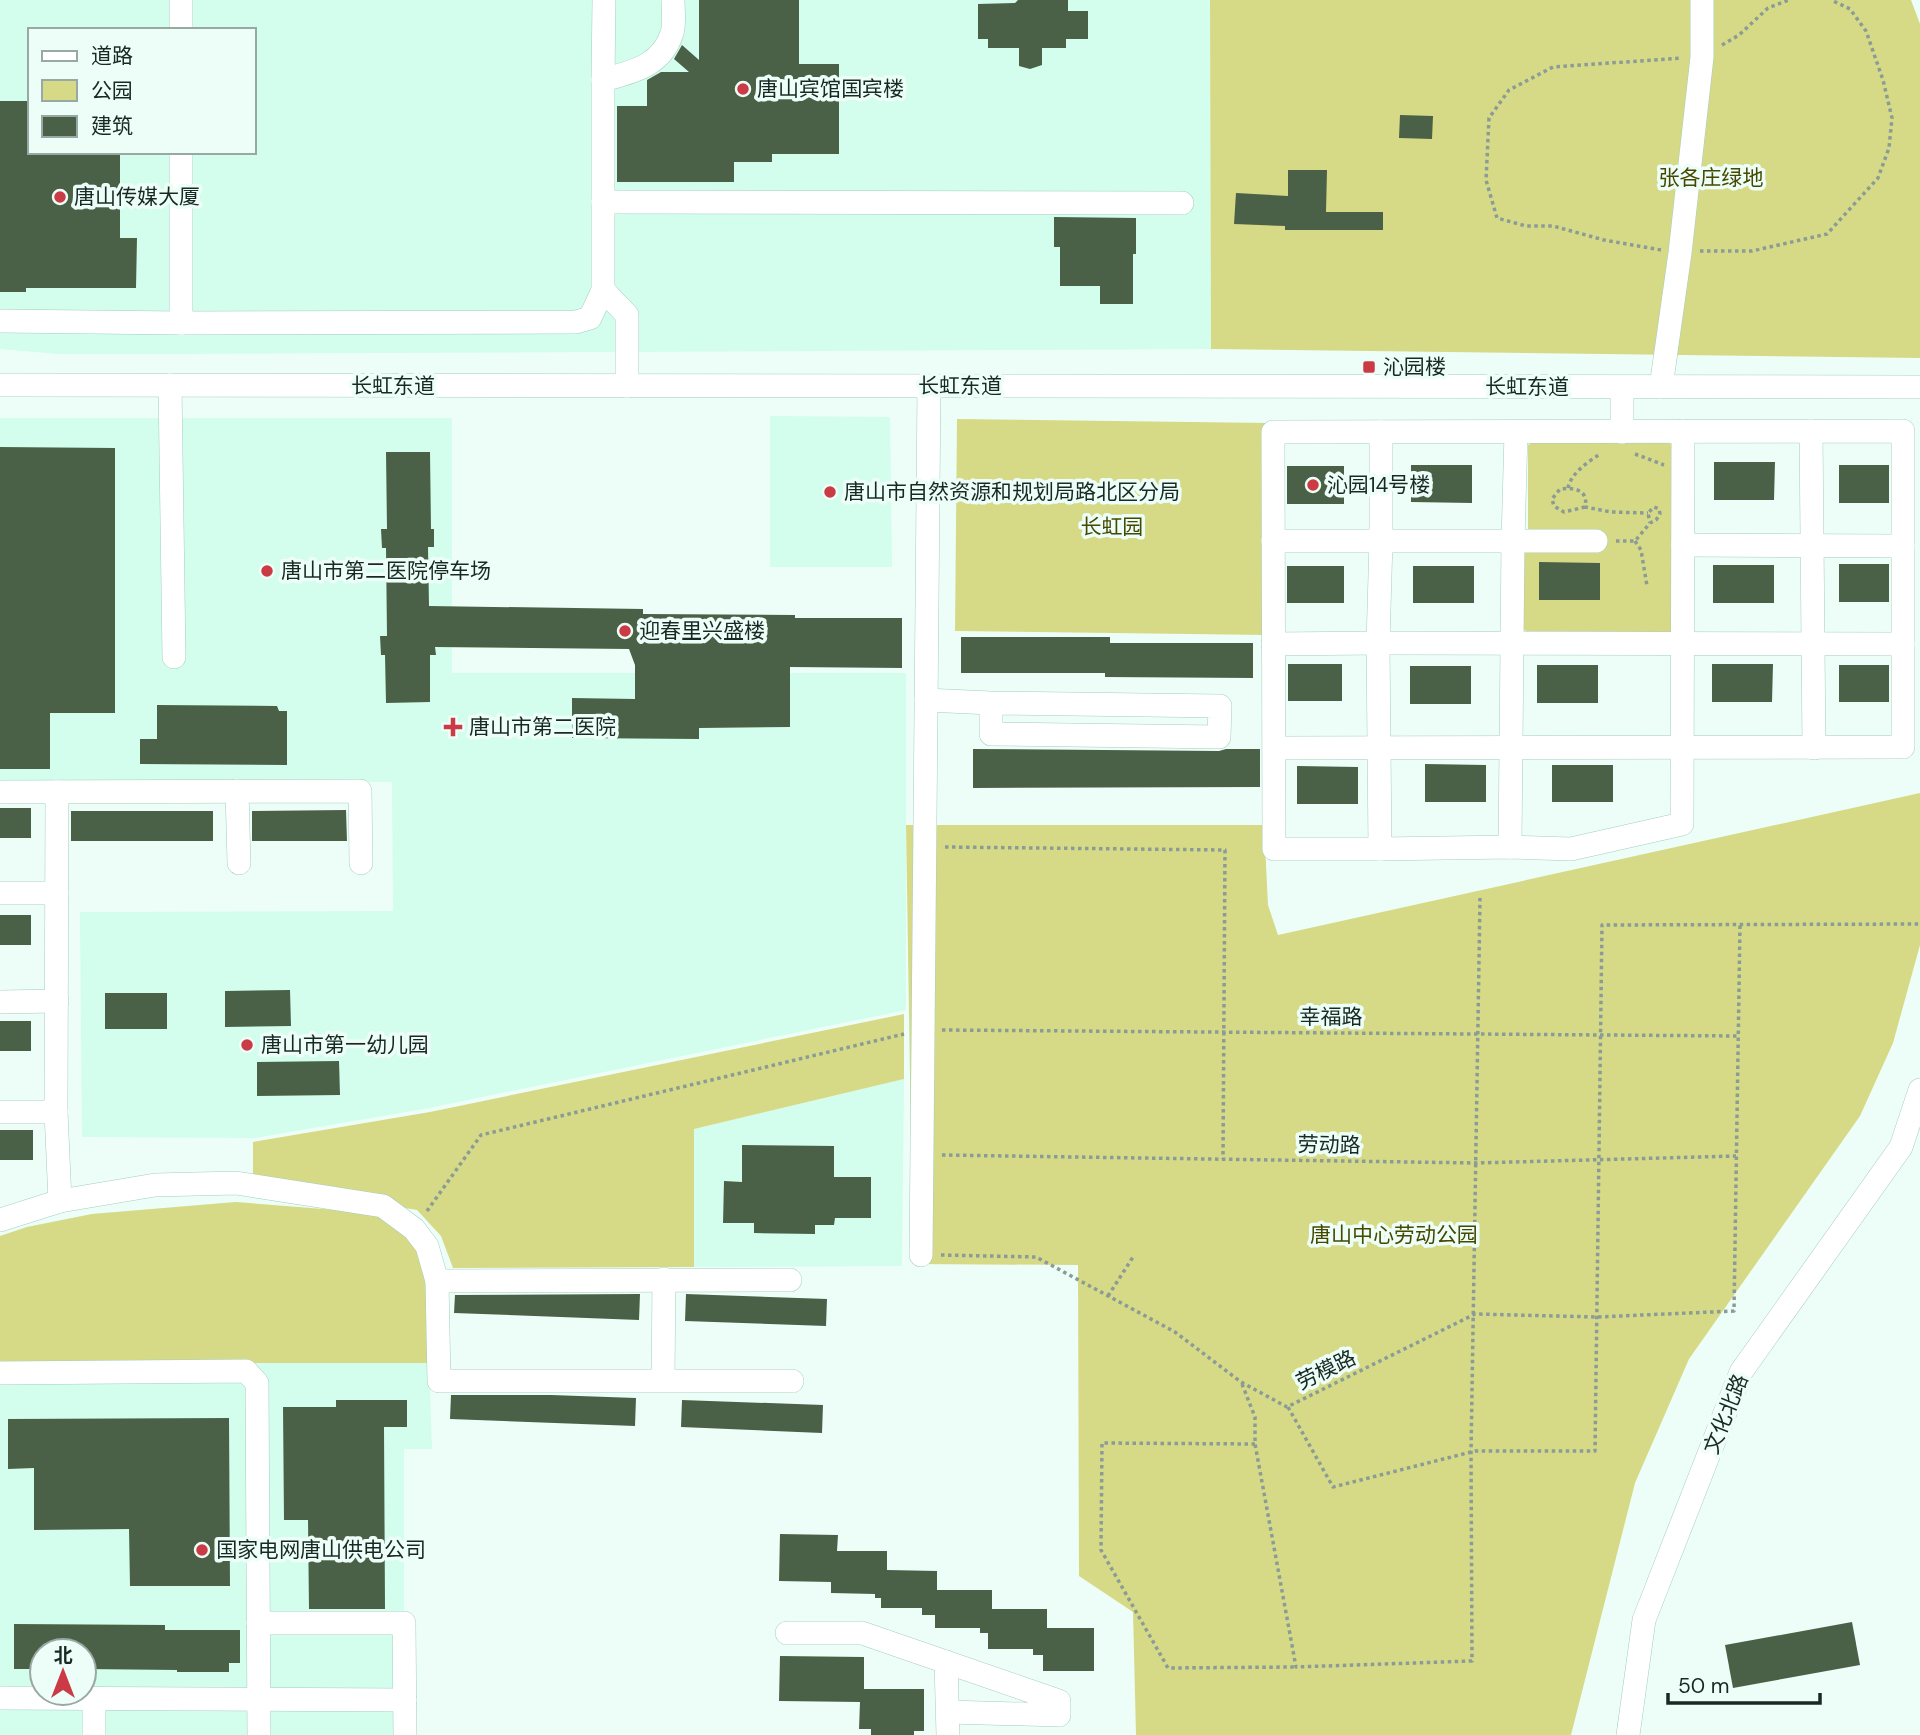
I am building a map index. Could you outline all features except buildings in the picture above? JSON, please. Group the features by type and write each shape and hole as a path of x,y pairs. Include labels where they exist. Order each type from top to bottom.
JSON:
{"street":[{"path":"181,0 181,28"},
{"path":"0,321 576,322 590,318 603,290 604,0"},
{"path":"603,80 631,72 658,58 673,32 673,0"},
{"path":"1661,387 1680,253 1702,57 1702,0"},
{"path":"181,154 181,323"},
{"path":"603,202 1182,203"},
{"path":"603,290 627,315 627,386"},
{"name":"长虹东道","path":"0,385 1920,387"},
{"path":"170,385 174,657"},
{"path":"921,1255 929,386"},
{"path":"1622,387 1622,432"},
{"path":"1274,748 1683,748 1814,748 1903,747 1903,431 1683,431 1622,432 1273,432 1274,849 1571,849 1682,824 1683,748 1683,431"},
{"path":"1811,431 1814,748"},
{"path":"1380,849 1378,643 1381,432"},
{"path":"1510,847 1516,432"},
{"path":"1273,541 1596,541"},
{"path":"1683,545 1903,545"},
{"path":"1273,644 1903,643"},
{"path":"926,700 1220,706 1219,737 991,734 991,703"},
{"path":"0,792 360,790 361,863"},
{"path":"237,791 239,863"},
{"path":"57,792 56,1112 60,1201"},
{"path":"0,893 57,893"},
{"path":"0,1002 57,1001"},
{"name":"文化北路","path":"1628,1735 1644,1620 1741,1372 1900,1147 1920,1090"},
{"path":"0,1112 56,1112"},
{"path":"0,1220 60,1201 155,1185 236,1182 383,1206 414,1229 427,1246 437,1281 439,1381 792,1381"},
{"path":"663,1380 664,1279"},
{"path":"437,1281 790,1280"},
{"path":"0,1373 246,1371 257,1382 259,1735"},
{"path":"258,1623 404,1623 405,1735"},
{"path":"787,1633 862,1633 1059,1701 1059,1715 948,1723 946,1662"},
{"path":"0,1698 28,1698"},
{"path":"98,1699 405,1700"},
{"path":"94,1707 94,1735"}],"path":[{"path":"1789,0 1768,8 1739,35 1702,57 1553,67 1509,90 1489,118 1486,180 1497,218 1526,226 1553,226 1604,240 1680,253 1706,250 1752,251 1827,234 1878,178 1889,148 1892,118 1883,80 1866,31 1850,9 1831,0"},
{"path":"1568,488 1569,482 1580,468 1599,454 1610,452"},
{"path":"1634,454 1669,467"},
{"path":"1585,507 1585,495 1578,490 1560,489 1552,499 1554,506 1564,512 1585,507 1611,512 1648,513 1654,507 1659,509 1660,514 1656,520 1650,523 1635,541"},
{"path":"1648,513 1650,523"},
{"path":"1596,541 1635,541"},
{"path":"1635,541 1641,550 1647,586"},
{"path":"939,847 1225,850 1223,1159"},
{"path":"1255,1444 1102,1443 1101,1550 1168,1668 1472,1661 1471,1452 1480,898"},
{"path":"1737,1156 1740,924"},
{"path":"1287,1407 1334,1487 1471,1452 1595,1451 1602,925 1920,924"},
{"name":"幸福路","path":"414,1229 481,1135 923,1030 1738,1036"},
{"name":"劳动路","path":"922,1154 1476,1163 1737,1156"},
{"name":"劳模路","path":"921,1255 1036,1257 1175,1332 1241,1382 1287,1407 1475,1314 1597,1317 1734,1311 1737,1156"},
{"path":"1108,1296 1133,1257"},
{"path":"1241,1382 1255,1417 1255,1444 1296,1667"}],"shaded area":[{"path":"0,0 1210,0 1211,349 58,354 0,349"},
{"name":"唐山市自然资源和规划局路北区分局","path":"770,416 890,417 892,567 770,567"},
{"name":"唐山市第二医院","path":"0,418 452,418 452,673 906,673 906,1010 429,1108 255,1138 82,1137 80,912 393,911 392,782 0,780"},
{"path":"904,1079 902,1266 694,1267 694,1129"},
{"name":"国家电网唐山供电公司","path":"236,1202 429,1363 432,1449 404,1449 404,1735 0,1735 0,1236 27,1227 92,1214"}],"green space":[{"name":"张各庄绿地","path":"1210,0 1911,0 1920,24 1920,358 1211,349"},
{"name":"长虹园","path":"957,419 1269,423 1266,635 955,631"},
{"path":"1535,441 1667,441 1674,447 1674,632 1526,631 1521,628 1522,551 1532,533 1528,529 1528,445"},
{"name":"唐山中心劳动公园","path":"1920,793 1920,945 1893,1043 1860,1116 1689,1359 1635,1483 1571,1735 1136,1735 1133,1612 1079,1576 1078,1265 913,1264 906,825 1264,825 1268,905 1278,935"},
{"path":"904,1014 904,1079 694,1129 694,1267 453,1268 441,1236 417,1210 253,1182 253,1142 430,1112"},
{"path":"236,1202 374,1213 409,1229 425,1269 429,1363 0,1363 0,1236 27,1227 92,1214"}],"place":[{"name":"唐山宾馆国宾楼","path":"743,89"},
{"name":"唐山传媒大厦","path":"60,197"},
{"name":"沁园楼","path":"1369,367"},
{"name":"沁园14号楼","path":"1313,485"},
{"name":"唐山市自然资源和规划局路北区分局","path":"830,492"},
{"name":"唐山市第二医院停车场","path":"267,571"},
{"name":"迎春里兴盛楼","path":"625,631"},
{"name":"唐山市第二医院","path":"453,727"},
{"name":"唐山市第一幼儿园","path":"247,1045"},
{"name":"国家电网唐山供电公司","path":"202,1550"}]}
